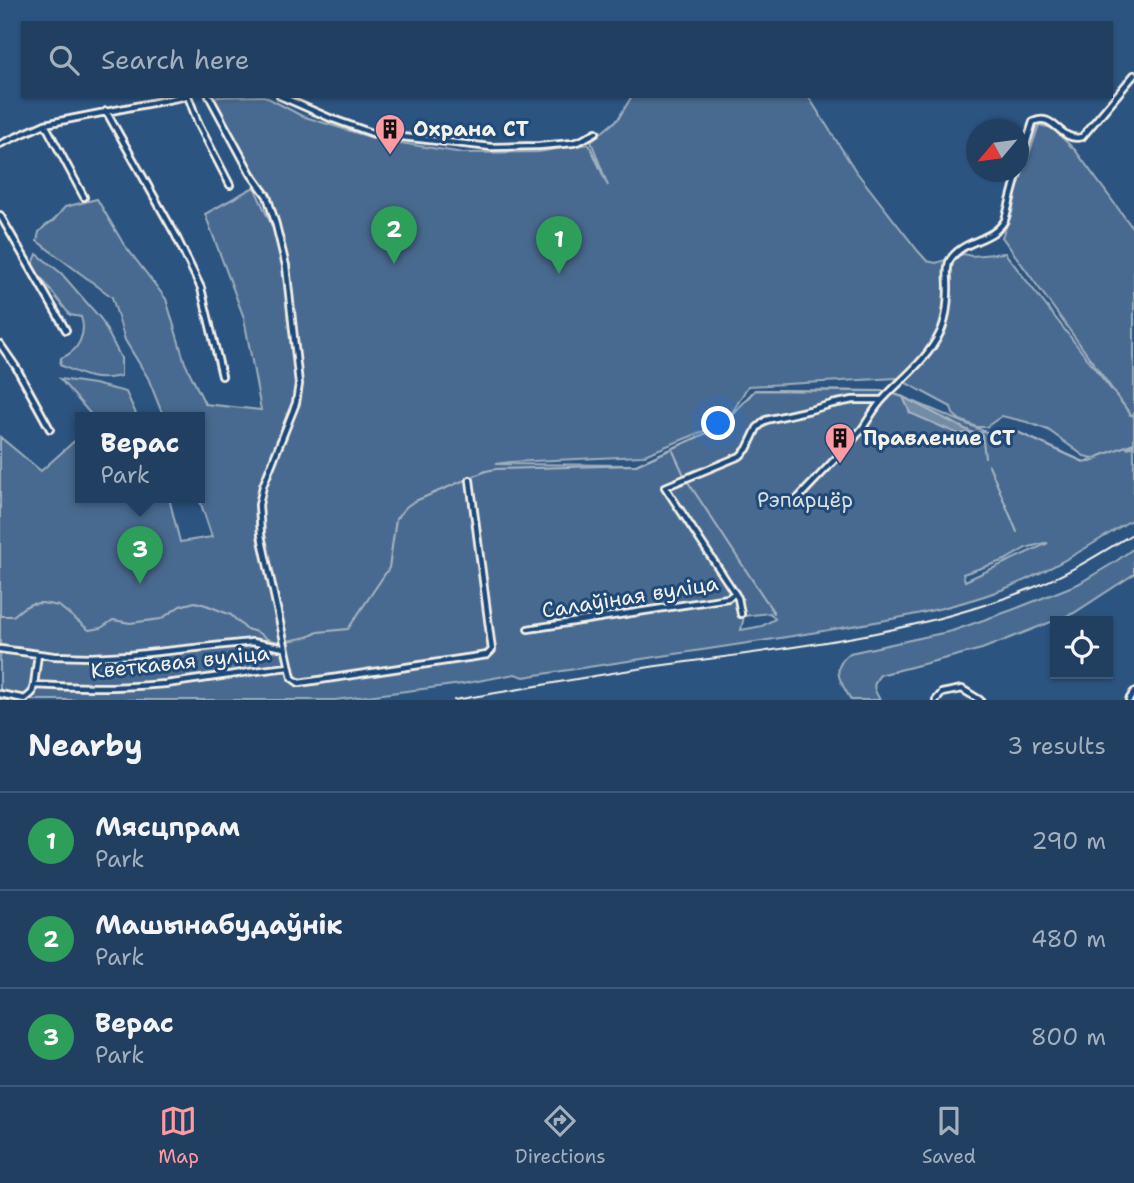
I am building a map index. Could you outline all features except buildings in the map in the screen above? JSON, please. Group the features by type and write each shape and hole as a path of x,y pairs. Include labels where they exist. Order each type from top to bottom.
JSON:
{"street":[{"path":"1029,132 1033,122 1038,120 1048,121 1070,138 1082,137 1134,75"},
{"path":"0,144 45,124 176,98"},
{"path":"188,98 230,184"},
{"path":"210,98 251,174 267,196 286,266 299,384 296,403 259,505 261,535 292,678 299,683 464,659 487,655 492,650 470,480"},
{"path":"285,98 375,134 491,147 573,143 596,132"},
{"path":"106,111 175,234 201,288 222,376"},
{"path":"45,124 83,197"},
{"path":"793,504 861,429 882,400 930,351 946,316 948,264 952,256 964,246 993,234 1001,227 1015,182"},
{"path":"0,215 66,330"},
{"path":"1,348 16,367 50,429"},
{"path":"741,614 735,593 665,487 740,456 747,449 757,428 766,420 853,400 882,400"},
{"name":"Салаўіная вуліца","path":"528,629 728,598 735,593"},
{"path":"0,649 54,656 129,655 252,642 285,648"},
{"path":"34,685 38,654"},
{"name":"Кветкавая вуліца","path":"0,694 25,698 33,693 34,685 75,688 129,686 289,667"},
{"path":"936,700 942,693 962,689 980,700"},
{"path":"1129,700 1134,692"}],"green space":[{"name":"Рэпарцёр","path":"215,98 268,98 302,116 376,139 463,153 538,152 589,144 608,186 591,141 618,119 631,98 809,98 855,170 927,261 936,263 964,254 971,256 1005,253 1134,416 1134,446 1126,448 1134,449 1134,518 1054,566 982,597 914,614 786,637 524,677 515,674 462,684 335,700 0,700 0,437 41,471 75,440 75,503 170,503 180,542 212,537 201,503 205,503 205,412 162,412 148,378 125,340 112,297 37,241 39,232 65,207 97,199 123,243 166,299 185,363 205,404 261,410 244,318 205,214 254,187 284,252 279,221 270,196 243,154","holes":["897,378 951,407 953,414 960,420 977,427 986,427 1002,416 1027,422 1048,430 1084,456 1098,459 1084,462 1013,430 986,432 884,391 755,390 730,416 748,386","724,423 636,465 495,464 642,456","1048,543 965,581 963,574","770,613 775,619 762,626 741,630 744,616"]},
{"path":"1039,125 1052,128 1075,150 1134,230 1134,414 1131,415 1002,237 1012,213 1019,182 1029,182 1029,154"},
{"path":"37,254 61,273 101,319 121,358 121,376 89,377 60,365 61,358 80,342 83,323 81,317 70,315 32,266"},
{"path":"60,379 126,392 135,412 89,412"},
{"path":"1134,548 1134,574 1074,613 1050,616 1050,622 982,649 880,675 874,688 880,700 851,700 841,681 838,670 850,653 952,631 1078,584"}],"shaded area":[{"path":"903,397 973,433 958,434 910,413"}],"waterway":[{"path":"288,641 318,632 348,629 389,568 396,519 406,507 486,471 636,465 722,426 755,390 884,391"},
{"path":"895,394 903,397"},
{"path":"973,433 1013,430 1084,462 1134,443"},
{"path":"982,434 985,457"},
{"path":"673,451 684,475"},
{"path":"989,465 1017,532"},
{"path":"688,482 774,613"},
{"path":"0,616 13,616 31,604 42,603 59,606 89,630 101,628 113,620 130,623 161,619 180,606 195,602 231,615 246,629 269,640 281,642"}],"railway":[{"path":"454,700 896,629 987,604 1032,588 1084,563 1134,533"}],"place":[{"name":"Охрана СТ","path":"390,156"},
{"name":"Машынабудаўнік","path":"394,264"},
{"name":"Мясцпрам","path":"559,274"},
{"name":"Правление СТ","path":"840,465"},
{"name":"Верас","path":"140,584"}]}
